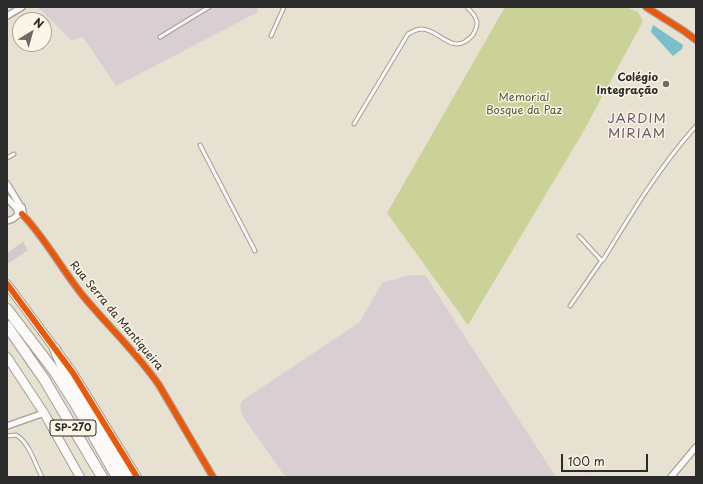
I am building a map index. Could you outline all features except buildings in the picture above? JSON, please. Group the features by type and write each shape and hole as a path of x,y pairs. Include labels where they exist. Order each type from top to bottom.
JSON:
{"highway":[{"name":"SP-270","path":"7,309 55,372 76,405 117,477"},
{"name":"SP-270","path":"7,326 44,379 102,477"},
{"path":"55,349 65,372 127,477"}],"main road":[{"path":"7,284 86,392 137,477"},
{"path":"7,356 9,365 44,413 80,477"}],"street":[{"path":"7,16 22,7"},
{"path":"647,8 657,7"},
{"path":"647,8 696,40"},
{"name":"Rua Serra da Mantiqueira","path":"7,184 19,211"},
{"name":"Rua Serra da Mantiqueira","path":"7,198 36,228 81,293 150,371 213,477"},
{"path":"8,221 19,211"},
{"path":"7,426 44,413"},
{"path":"671,477 696,447"}],"lane":[{"path":"160,37 210,7"},
{"path":"271,36 284,7"},
{"path":"354,124 408,34 415,30 428,30 449,42 457,44 463,43 474,34 477,21 474,14 467,7"},
{"path":"570,306 602,260 604,260 656,176 674,151 696,126"},
{"path":"200,145 255,251"},
{"path":"7,158 14,154"},
{"path":"579,236 602,260"},
{"path":"7,436 16,435 21,438 27,446 42,477"}],"shaded area":[{"path":"38,7 256,7 258,12 116,86 83,37 71,40 52,21 52,12 43,12"},
{"path":"410,275 425,275 556,477 286,477 281,471 242,415 240,405 243,400 360,322 382,283"},
{"path":"592,469 596,477 575,477"}],"green space":[{"name":"Memorial Bosque da Paz","path":"505,7 625,7 638,12 643,21 583,132 468,325 387,213"}],"water":[{"path":"653,25 683,45 682,49 673,56 651,32"}],"cycle path":[{"path":"646,7 696,40"},
{"path":"22,214 39,234 84,297 132,351 159,385 213,477"},
{"path":"7,284 73,373 137,477"}],"place":[{"name":"Colégio Integração","path":"666,84"}],"district":[{"name":"JARDIM MIRIAM","path":"637,126"}]}
